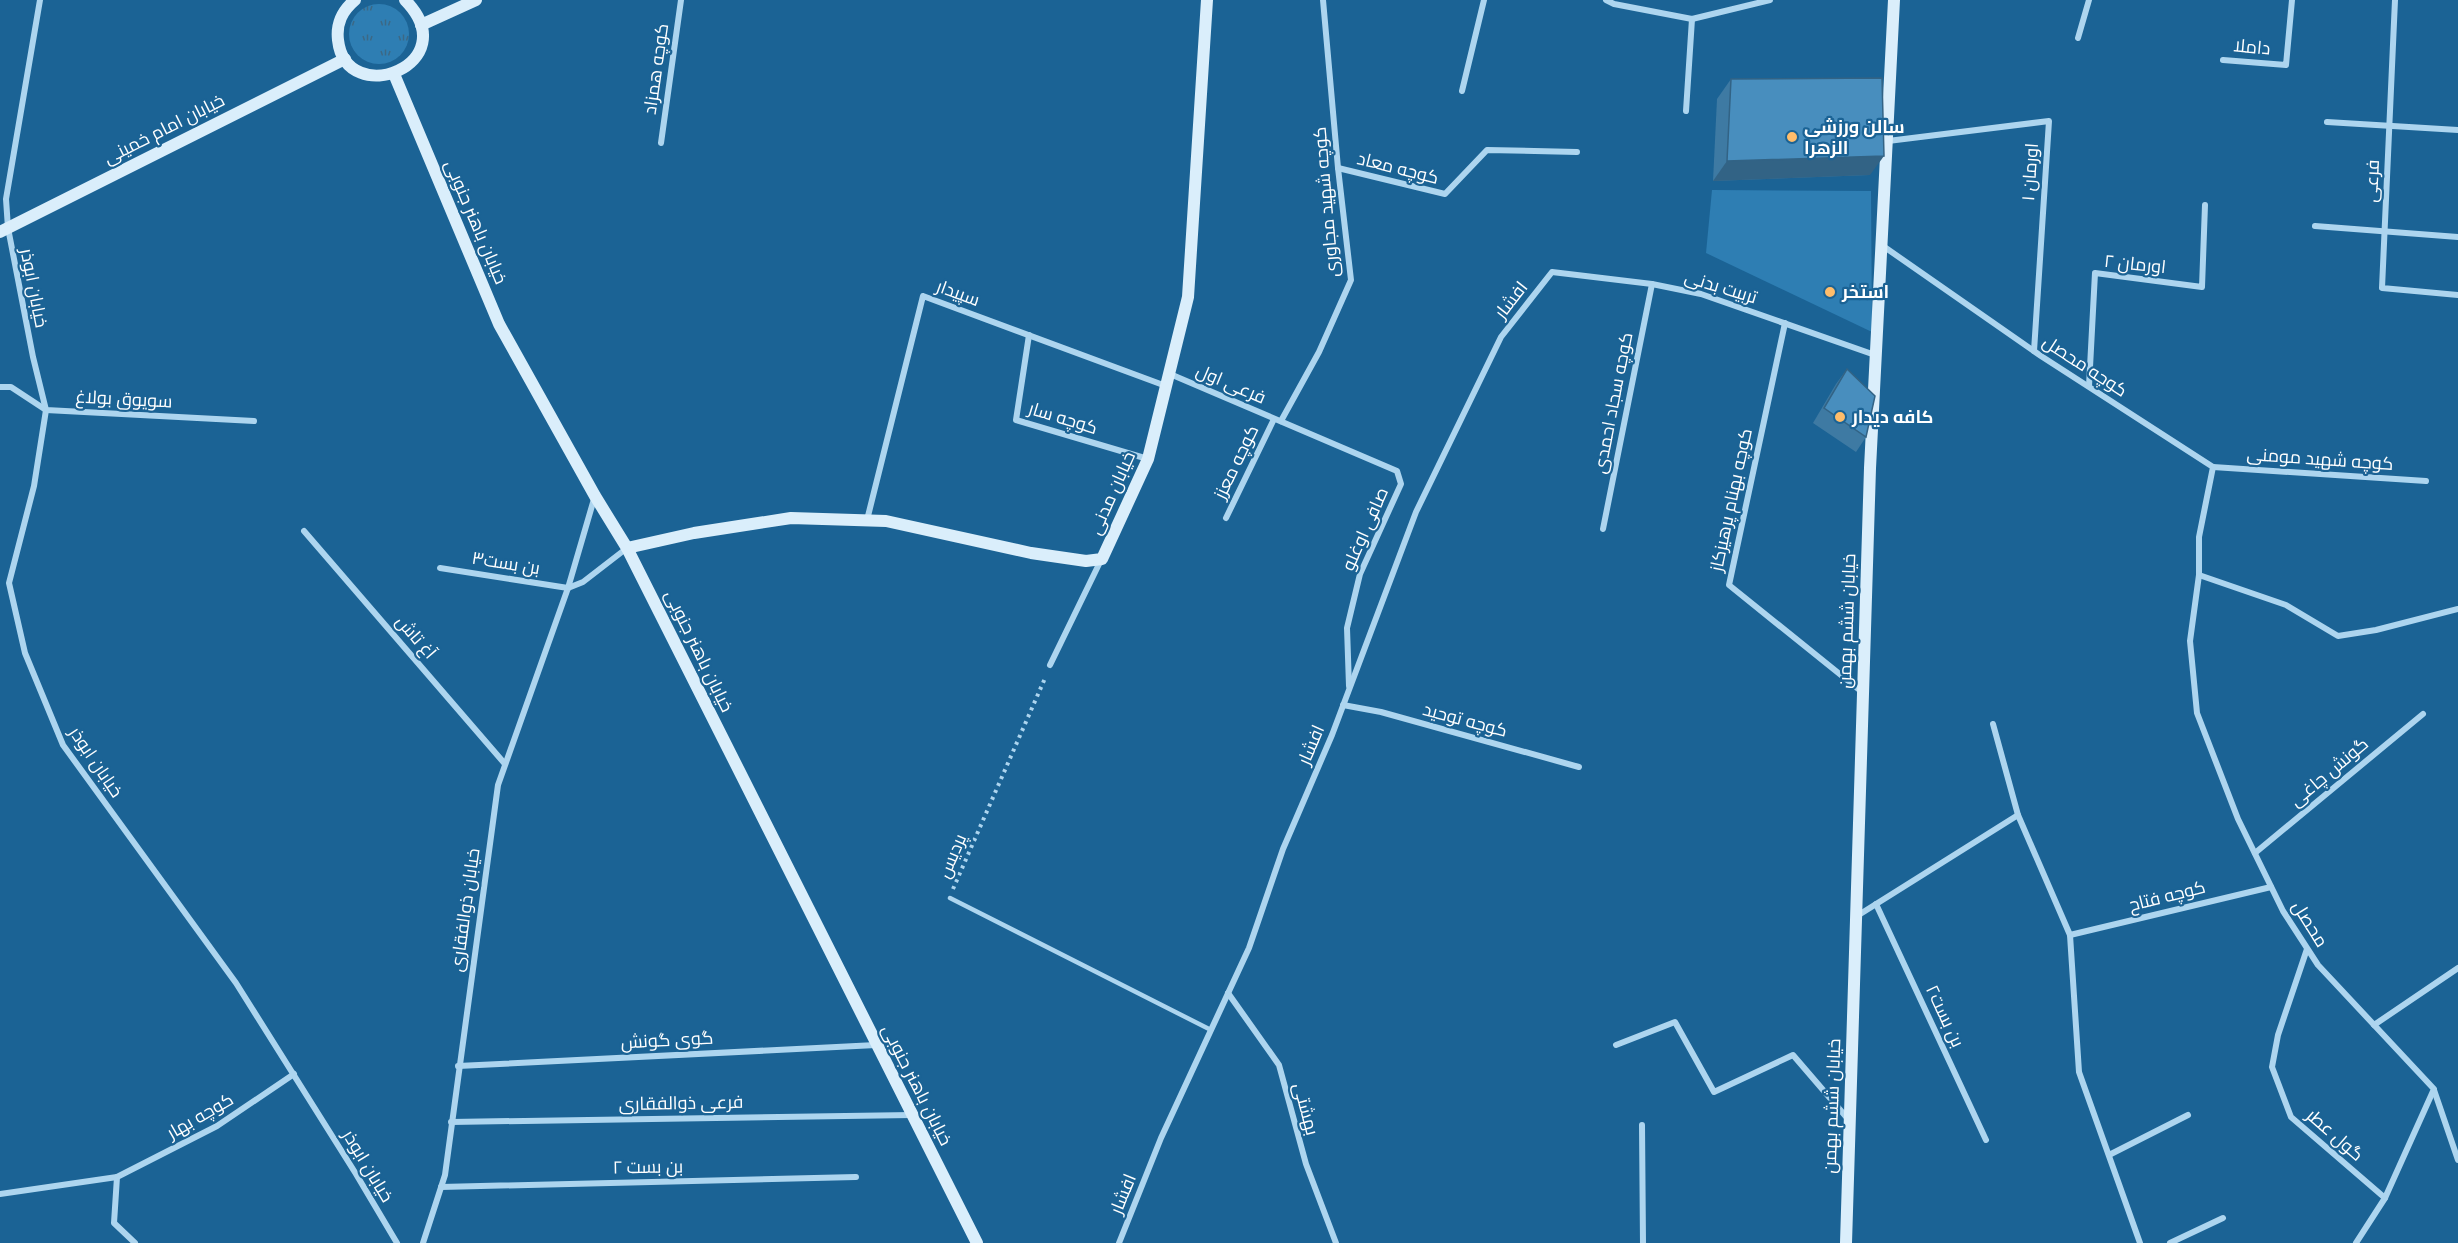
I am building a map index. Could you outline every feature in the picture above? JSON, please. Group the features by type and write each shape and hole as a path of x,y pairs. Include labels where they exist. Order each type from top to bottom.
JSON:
{"street":[{"name":"خیابان ابوذر","path":"40,0 6,199 4,230 46,410 34,486 9,583 24,653 63,745 236,983 397,1243"},
{"path":"355,0 340,18 337,32 339,46 352,67 372,76 394,74 414,60 422,37 421,25 415,10 405,0"},
{"path":"421,25 476,0"},
{"name":"کوچه همزاد","path":"661,143 681,0"},
{"name":"خیابان مدنی","path":"627,548 694,533 791,518 886,521 1031,553 1086,561 1102,559 1148,459 1188,297 1207,0"},
{"name":"کوچه شهید مجاوری","path":"1281,421 1319,352 1351,280 1323,0"},
{"path":"1462,91 1484,0"},
{"path":"1606,0 1614,4 1692,19 1770,0"},
{"name":"خیابان ششم بهمن","path":"1846,1243 1875,355 1883,246 1894,0"},
{"path":"2078,38 2089,0"},
{"name":"داملا","path":"2223,60 2286,65 2292,0"},
{"name":"فرعی","path":"2396,0 2382,288 2458,295"},
{"path":"1686,111 1692,19"},
{"name":"خیابان امام خمینی","path":"4,230 345,58"},
{"name":"خیابان باهنر جنوبی","path":"394,74 500,324 595,496 627,548 977,1243"},
{"name":"اورمان ۱","path":"1888,141 2049,122 2034,351"},
{"path":"2327,122 2458,130"},
{"name":"کوچه معاد","path":"1338,168 1444,194 1487,150 1577,152"},
{"name":"اورمان ۲","path":"2089,386 2095,273 2202,287 2205,205"},
{"path":"2315,226 2458,237"},
{"name":"کوچه محصل","path":"1883,246 2034,351 2213,467"},
{"name":"تربیت بدنی","path":"1552,272 1652,284 1701,294 1875,355"},
{"name":"افشار","path":"1119,1243 1161,1138 1249,948 1283,849 1343,705 1416,512 1501,337 1552,272"},
{"name":"کوچه سجاد احمدی","path":"1603,529 1652,284"},
{"name":"سپیدار","path":"867,520 923,296 1166,386"},
{"name":"کوچه بهنام پرهیزکاز","path":"1785,323 1729,585 1863,693"},
{"name":"کوچه سار","path":"1029,335 1016,420 1148,459"},
{"name":"فرعی اول","path":"1169,373 1281,421"},
{"path":"0,387 11,387 46,410"},
{"name":"سویوق بولاغ","path":"46,410 254,421"},
{"name":"کوچه معزز","path":"1226,518 1274,418"},
{"name":"صافی اوغلو","path":"1281,421 1397,471 1401,484 1360,574 1347,628 1349,689"},
{"name":"کوچه شهید مومنی","path":"2213,467 2426,481"},
{"name":"محصل","path":"2213,467 2199,537 2199,575 2190,641 2198,713 2238,819 2283,911 2318,965 2434,1089"},
{"name":"خیابان ذوالفقاری","path":"423,1243 445,1175 498,785 568,588 595,496"},
{"name":"آغ تاش","path":"304,531 505,764"},
{"path":"568,588 583,582 627,548"},
{"path":"1050,665 1102,559"},
{"name":"بن بست۳","path":"440,568 568,588"},
{"path":"2199,575 2286,604 2338,636 2376,630 2458,609"},
{"path":"0,583 9,583"},
{"name":"کوچه توحید","path":"1343,705 1381,712 1579,767"},
{"name":"گونش چاغی","path":"2255,853 2423,714"},
{"path":"1993,724 2018,815 2070,935 2079,1072 2140,1243"},
{"path":"1856,916 2018,815"},
{"name":"کوچه فتاح","path":"2070,935 2271,886"},
{"name":"بن بست۲","path":"1876,904 1986,1140"},
{"name":"گول عطر","path":"2307,949 2278,1035 2272,1067 2291,1117 2385,1198"},
{"path":"2374,1025 2458,968"},
{"name":"بهشتی","path":"1228,993 1279,1065 1306,1164 1336,1243"},
{"path":"1616,1045 1675,1022 1714,1092 1793,1054 1850,1122"},
{"name":"گوی گونش","path":"458,1066 876,1045"},
{"name":"کوچه بهار","path":"0,1194 117,1177 217,1126 294,1074"},
{"path":"2356,1243 2385,1198 2434,1089"},
{"path":"2434,1089 2458,1160"},
{"name":"فرعی ذوالفقاری","path":"451,1122 912,1115"},
{"path":"2109,1155 2188,1115"},
{"path":"1642,1125 1643,1243"},
{"path":"117,1177 114,1223 135,1243"},
{"name":"بن بست ۲","path":"441,1187 856,1177"},
{"path":"2170,1243 2223,1218"}],"lane":[{"name":"پردیس","path":"950,898 1211,1030"}],"path":[{"name":"پردیس","path":"950,898 1050,665"}],"green space":[{"path":"373,4 385,4 396,9 404,17 409,34 407,46 396,59 385,64 373,64 362,59 354,51 349,40 349,28 354,17 362,9"},
{"name":"استخر","path":"1712,190 1871,191 1872,332 1706,253"}],"building":[{"name":"سالن ورزشی الزهرا","path":"1882,78 1884,156 1727,161 1731,79"},
{"path":"1847,369 1875,396 1866,437 1824,408"}],"place":[{"name":"سالن ورزشی الزهرا","path":"1792,137"},
{"name":"استخر","path":"1830,292"},
{"name":"کافه دیدار","path":"1840,417"}]}
